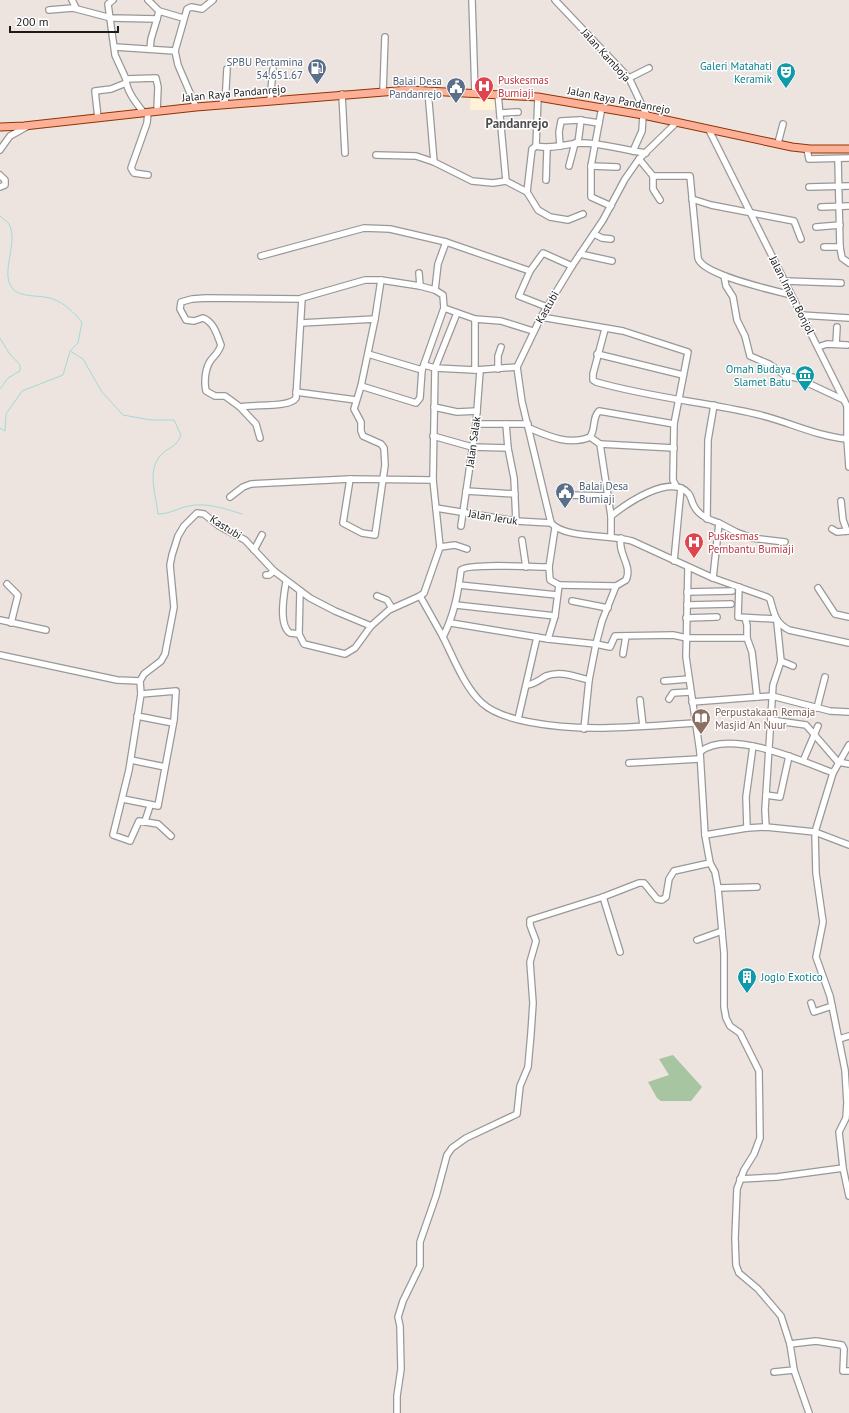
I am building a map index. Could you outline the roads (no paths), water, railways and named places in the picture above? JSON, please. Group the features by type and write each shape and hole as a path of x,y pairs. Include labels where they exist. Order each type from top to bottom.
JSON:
{"main road":[{"name":"Jalan Raya Pandanrejo","path":"0,127 342,94 383,91 428,91 538,97 645,115 709,130 807,149 849,149"}],"street":[{"path":"72,0 76,8"},
{"path":"113,0 108,3 115,55 126,81 146,113 146,122 131,168 134,173 148,175"},
{"path":"148,0 159,11 184,18"},
{"path":"196,107 178,65 175,51 184,18 189,7 202,9 213,0"},
{"path":"472,0 475,93"},
{"name":"Jalan Kamboja","path":"555,0 629,78 645,115"},
{"path":"49,10 76,8 111,18 157,19"},
{"path":"150,50 151,39 159,11"},
{"path":"383,91 385,37"},
{"path":"115,47 175,51"},
{"path":"629,78 649,68"},
{"path":"225,105 227,69"},
{"path":"270,101 273,69"},
{"path":"98,118 95,91 111,89 126,81 156,78 158,87 157,111"},
{"path":"428,91 434,162"},
{"path":"342,94 345,153"},
{"path":"498,94 506,181"},
{"path":"538,97 536,146 532,149 527,192 532,203 542,214 557,219 568,220 583,214"},
{"path":"602,107 591,166 591,197 611,206"},
{"path":"500,113 518,112"},
{"path":"633,152 642,131 645,115"},
{"path":"560,146 559,132 561,121 581,120 599,123"},
{"path":"569,166 577,143 581,120"},
{"name":"Kastubi","path":"516,367 541,317 572,266 594,234 625,180 639,159 677,122"},
{"path":"778,143 783,124"},
{"path":"0,150 10,136 28,125"},
{"name":"Jalan Imam Bonjol","path":"709,130 846,402 848,410 848,428 846,439 849,464"},
{"path":"536,146 547,149 577,143 595,144 633,152 646,153"},
{"path":"546,180 547,149"},
{"path":"807,149 808,159 849,158"},
{"path":"376,155 416,156 434,162 472,181 487,183 506,181 527,192"},
{"path":"639,159 653,176 653,189 660,200"},
{"path":"838,159 840,247 842,258 849,263"},
{"path":"591,166 617,167"},
{"path":"0,175 5,180 5,185 0,187"},
{"path":"653,176 690,176 698,260 711,271 724,276 791,295"},
{"path":"809,187 849,186"},
{"path":"692,198 794,221 801,239"},
{"path":"821,207 840,205 849,206"},
{"path":"816,227 840,225"},
{"path":"261,256 364,228 390,229 446,242 530,271"},
{"path":"594,234 602,238 611,239"},
{"path":"435,290 438,264 446,242"},
{"path":"824,247 840,247"},
{"path":"547,307 519,296 530,271 543,253 572,266"},
{"path":"580,254 612,261"},
{"path":"419,273 420,286"},
{"path":"724,276 726,286 733,297 737,320 745,336 750,356 769,364 786,376 797,378 846,402"},
{"path":"260,438 256,424 240,407 225,396 215,396 206,391 205,379 208,365 219,352 221,344 212,324 208,319 203,318 194,321 186,320 180,309 181,302 192,299 206,298 301,299 304,296 365,280 381,280 420,286 435,290 443,295 444,308 423,367 420,398 416,403 361,386"},
{"path":"350,480 342,523 362,533 373,536 375,535 385,465 384,448 382,444 365,438 362,433 361,422 354,412 375,320 381,280"},
{"path":"785,281 841,283"},
{"path":"240,407 251,405 286,404 295,401 301,323 301,299"},
{"path":"444,308 475,319 500,321 533,331"},
{"path":"300,591 299,634 304,644 345,654 355,648 371,626 392,608 424,593 440,547 433,480 432,436 435,368 457,313"},
{"path":"801,315 849,318"},
{"path":"541,317 623,331 687,351 688,355 674,424 674,480 678,487 691,496 694,507 707,519 752,538 785,542"},
{"name":"Jalan Salak","path":"461,526 477,411 475,319"},
{"path":"301,323 375,320"},
{"path":"836,344 837,327"},
{"path":"605,329 597,354 593,374 593,380 596,382 778,419 828,437 846,439"},
{"path":"818,347 836,344 847,345"},
{"path":"498,369 498,356 501,347"},
{"path":"368,354 423,367 477,371 516,367 528,426 553,525 549,567 550,580 559,585 616,586 626,580 629,573 620,546 621,538"},
{"path":"597,354 683,375"},
{"path":"296,392 356,400"},
{"path":"707,519 708,440 714,405"},
{"path":"434,407 457,412 477,411"},
{"path":"476,424 528,426 557,439 577,440 590,437 593,432 596,414 599,411 674,424"},
{"path":"506,424 508,448 514,478 516,521"},
{"path":"432,436 472,447 508,448"},
{"path":"590,437 600,444 674,448"},
{"path":"600,444 611,516 611,536"},
{"path":"230,497 243,487 251,484 350,480 433,480"},
{"path":"611,516 630,501 657,490 678,487"},
{"path":"674,561 678,487"},
{"path":"466,492 515,494"},
{"path":"568,495 608,496"},
{"path":"832,529 837,532 848,531 843,520 842,501"},
{"name":"Jalan Jeruk","path":"436,508 516,521 553,525 567,532 621,538 688,568 768,598 776,620"},
{"name":"Kastubi","path":"140,681 144,674 161,661 165,654 174,605 170,565 178,536 191,517 197,513 202,513 228,531 245,540 286,582 310,598 335,611 371,626"},
{"path":"713,578 719,523"},
{"path":"254,550 262,535"},
{"path":"522,540 526,567"},
{"path":"440,547 455,545 467,549"},
{"path":"443,637 451,623 456,605 461,570 464,567 549,567"},
{"path":"688,568 686,618 690,692 697,723 705,835 710,863 715,872 718,888 722,931 724,1007 726,1018 730,1026 740,1033 759,1071 760,1138 754,1154 740,1179 737,1189 735,1256 737,1269 741,1275 758,1289 781,1316 790,1344 794,1370 809,1413"},
{"path":"266,575 269,575 274,571"},
{"path":"286,582 283,606 284,626 290,633 299,634"},
{"path":"7,584 18,595 11,622"},
{"path":"459,585 557,595"},
{"path":"548,639 555,616 559,585"},
{"path":"584,729 589,680 600,626 616,586"},
{"path":"739,587 738,616 745,618 776,620 781,626 794,632 849,643"},
{"path":"818,588 835,614 849,617"},
{"path":"687,592 732,591"},
{"path":"377,596 387,600 392,608"},
{"path":"420,596 472,691 480,702 494,711 518,719 554,727 584,729 697,723"},
{"path":"572,601 608,608"},
{"path":"686,605 731,604"},
{"path":"456,605 555,616"},
{"path":"686,618 716,617"},
{"path":"745,618 747,624 747,638 752,652 757,696"},
{"path":"0,620 46,630"},
{"path":"766,828 766,795 770,750 772,696 773,685 781,661 776,620"},
{"path":"451,623 548,639 610,647 614,637 626,636 673,635 687,638 747,638"},
{"path":"623,654 626,636"},
{"path":"518,719 537,637"},
{"path":"0,655 117,680 140,681 141,694 130,760 123,799 113,835 130,841 137,822 145,821 158,824 171,836"},
{"path":"781,661 793,666"},
{"path":"527,685 555,674 570,675 589,680"},
{"path":"817,708 825,678"},
{"path":"664,681 689,679"},
{"path":"123,799 150,806 158,805 173,723 176,691 141,694"},
{"path":"669,699 673,693 690,692"},
{"path":"692,702 772,696 817,708 849,712"},
{"path":"640,700 643,726"},
{"path":"137,716 173,723"},
{"path":"771,720 804,724 815,735 820,744 838,762 849,764"},
{"path":"802,761 818,726"},
{"path":"849,744 843,758 838,762 833,773 815,832 816,873 823,922 816,957 824,975 840,1039 847,1103 846,1118 839,1132 843,1168 849,1196"},
{"path":"629,763 700,755 709,745 753,746 788,756 833,773"},
{"path":"747,828 746,797 753,746"},
{"path":"766,795 780,797 788,756"},
{"path":"130,760 165,767"},
{"path":"145,821 150,806"},
{"path":"705,835 747,828 766,828 815,832 849,845"},
{"path":"398,1413 397,1396 401,1369 400,1326 398,1318 403,1301 420,1266 420,1242 436,1196 447,1155 452,1148 466,1138 517,1114 520,1086 528,1067 532,1033 533,1003 530,962 536,941 530,920 534,917 603,897 639,883 644,883 657,899 662,900 666,897 669,879 674,872 710,863"},
{"path":"718,888 757,886"},
{"path":"603,897 620,952"},
{"path":"697,940 722,931"},
{"path":"811,1003 814,1012 832,1006"},
{"path":"840,1039 849,1036"},
{"path":"740,1179 778,1177 843,1168"},
{"path":"790,1344 816,1340 842,1345 847,1349 843,1370 849,1371"},
{"path":"774,1372 794,1370"}],"waterway":[{"path":"0,216 9,224 12,231 8,265 9,281 12,288 20,294 58,301 76,315 82,322 78,343 71,350"},
{"path":"0,338 9,353 20,365 20,371 8,378 0,389"},
{"path":"0,428 5,431 6,414 22,391 63,375 70,351 83,359 102,392 123,415 151,420 174,420 181,435 175,445 162,454 154,467 153,482 158,514 196,505 216,507 242,514"}],"place":[{"name":"SPBU Pertamina 54.651.67","path":"317,85"},
{"name":"Galeri Matahati Keramik","path":"786,89"},
{"name":"Puskesmas Bumiaji","path":"484,103"},
{"name":"Balai Desa Pandanrejo","path":"456,104"},
{"name":"Omah Budaya Slamet Batu","path":"805,392"},
{"name":"Balai Desa Bumiaji","path":"565,509"},
{"name":"Puskesmas Pembantu Bumiaji","path":"694,559"},
{"name":"Perpustakaan Remaja Masjid An Nuur","path":"701,735"},
{"name":"Joglo Exotico","path":"747,994"}],"district":[{"name":"Pandanrejo","path":"517,123"}]}
